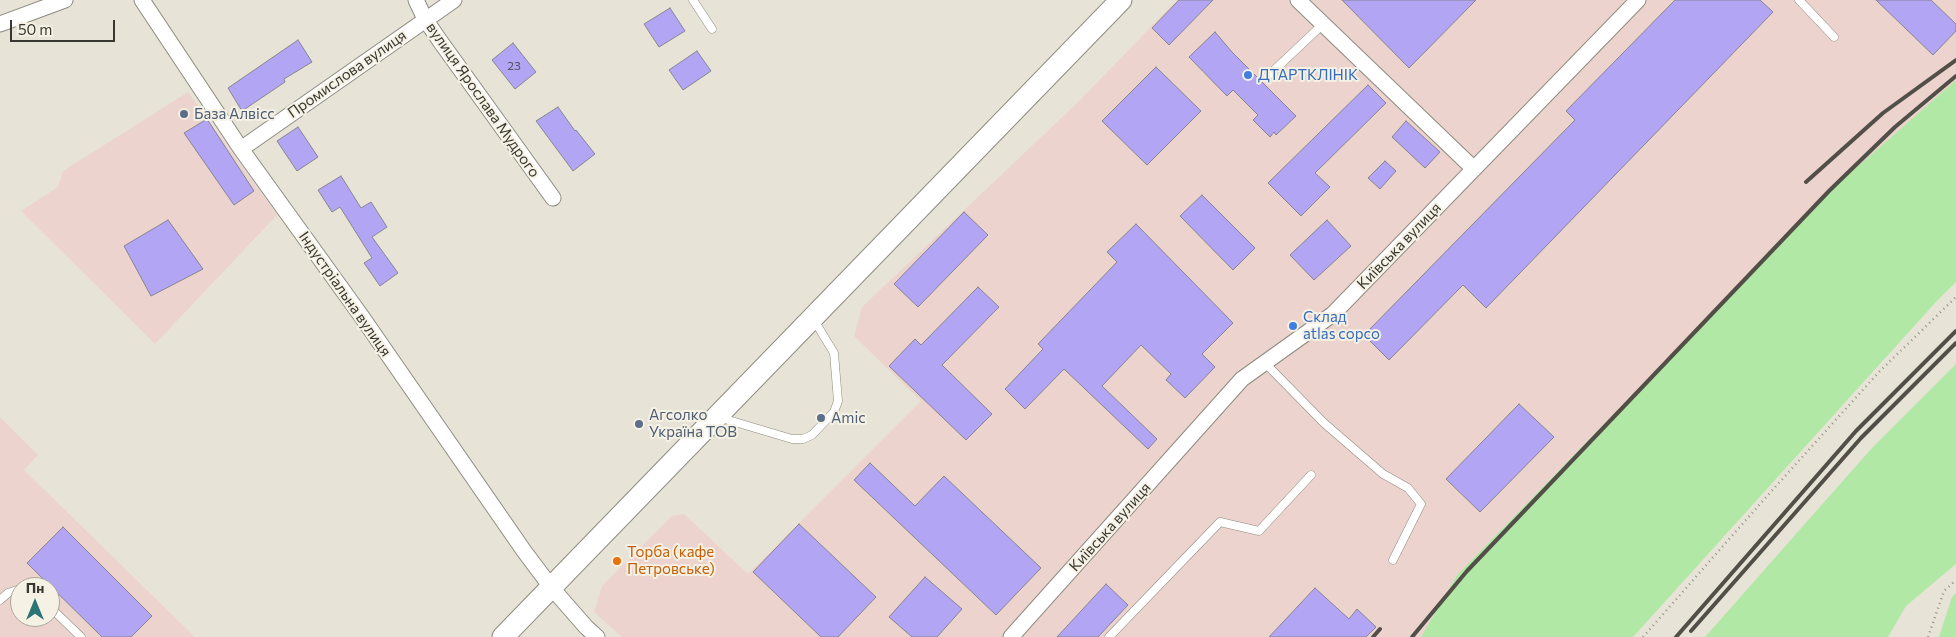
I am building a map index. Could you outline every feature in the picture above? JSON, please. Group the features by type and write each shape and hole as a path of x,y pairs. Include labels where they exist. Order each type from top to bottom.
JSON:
{"main road":[{"path":"503,637 1121,0"}],"street":[{"path":"0,24 65,0"},
{"name":"Індустріальна вулиця","path":"142,0 241,149 362,317 551,587 597,637"},
{"name":"вулиця Ярослава Мудрого","path":"416,0 425,19 553,198"},
{"name":"Промислова вулиця","path":"241,149 454,0"},
{"path":"1298,0 1474,169"},
{"name":"Київська вулиця","path":"1011,637 1242,380 1333,314 1638,0"}],"lane":[{"path":"693,0 712,29"},
{"path":"1799,0 1834,37"},
{"path":"1268,76 1322,24"},
{"path":"717,417 792,439 812,435 818,429 834,412 838,401 838,390 834,353 813,318"},
{"path":"1265,363 1324,423 1384,474 1408,488 1421,504 1393,560"},
{"path":"1109,637 1220,522 1259,532 1311,476"},
{"path":"0,600 10,592"},
{"path":"60,617 81,637"}],"path":[{"path":"1643,637 1872,380 1956,297"},
{"path":"1928,637 1944,591 1956,580"}],"shaded area":[{"path":"1177,0 1956,0 1956,80 1840,182 1457,575 1421,637 622,637 594,612 602,586 672,516 684,514 748,574 921,401 854,336 862,307 1079,101"},
{"path":"188,92 277,215 155,344 21,211 58,187 63,171"},
{"path":"0,417 38,455 24,470 195,637 0,637"}],"green space":[{"path":"1956,80 1956,282 1633,637 1421,637 1457,575 1840,182"},
{"path":"1956,364 1956,564 1906,606 1888,637 1705,637 1871,449"},
{"path":"1956,593 1956,637 1939,637 1952,597"}],"building":[{"path":"1179,0 1213,0 1169,45 1152,28"},
{"path":"1342,0 1476,0 1409,68"},
{"path":"1675,0 1760,0 1773,12 1486,308 1463,285 1389,360 1364,335 1575,120 1566,111"},
{"path":"1876,0 1931,0 1956,24 1956,31 1933,55"},
{"path":"670,8 685,31 659,47 644,24"},
{"path":"1215,32 1232,52 1296,116 1276,135 1274,132 1270,137 1253,120 1258,115 1233,90 1227,96 1189,57"},
{"path":"298,40 312,62 284,79 285,82 242,111 228,88"},
{"path":"513,43 536,72 515,89 492,60"},
{"path":"697,51 711,71 683,90 669,70"},
{"path":"1156,67 1201,111 1147,165 1102,121"},
{"path":"1368,85 1386,103 1315,173 1330,187 1301,216 1268,183"},
{"path":"558,107 595,154 573,171 536,121"},
{"path":"207,119 254,191 234,205 184,133"},
{"path":"1406,121 1440,152 1425,168 1392,137"},
{"path":"298,127 318,157 297,171 277,141"},
{"path":"1385,161 1396,171 1380,189 1368,178"},
{"path":"341,176 361,208 371,202 387,227 372,237 398,273 380,286 364,263 372,258 340,207 332,212 318,190"},
{"path":"1202,195 1255,248 1233,270 1180,216"},
{"path":"964,212 988,235 918,307 894,284"},
{"path":"168,220 203,269 151,296 124,246"},
{"path":"1327,220 1351,246 1314,280 1290,255"},
{"path":"1136,224 1233,323 1202,354 1215,367 1185,398 1166,380 1171,374 1141,345 1102,386 1157,439 1148,449 1064,369 1025,409 1005,389 1043,349 1038,344 1117,262 1107,252"},
{"path":"978,287 999,307 942,365 992,414 966,440 889,366 915,339 921,345"},
{"path":"1519,404 1554,437 1480,512 1446,479"},
{"path":"870,463 915,506 944,476 1041,568 996,615 854,480"},
{"path":"799,524 876,597 838,637 821,637 753,572"},
{"path":"63,527 152,616 131,637 102,637 60,596 60,577 41,577 27,563"},
{"path":"925,577 962,609 937,637 912,637 889,617"},
{"path":"1106,584 1128,605 1098,637 1057,637"},
{"path":"1315,588 1349,619 1357,609 1376,627 1366,637 1269,637"}],"railway":[{"path":"1806,182 1883,113 1956,60"},
{"path":"1412,637 1467,571 1829,191 1895,127 1956,76"},
{"path":"1676,637 1856,431 1956,331"},
{"path":"1691,631 1861,438 1956,343"},
{"path":"1373,637 1380,629"}],"place":[{"name":"ДТАРТКЛІНІК","path":"1248,75"},
{"name":"База Алвісс","path":"184,114"},
{"name":"Склад atlas copco","path":"1293,326"},
{"name":"Amic","path":"821,418"},
{"name":"Агсолко Україна ТОВ","path":"639,424"},
{"name":"Торба (кафе Петровське)","path":"617,561"}]}
